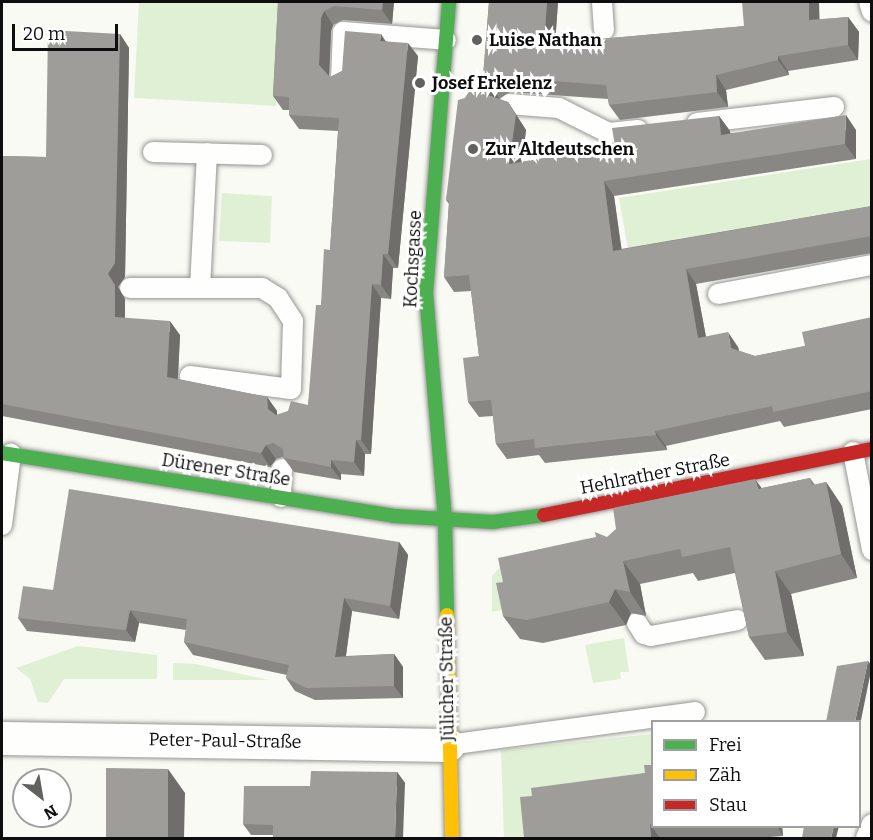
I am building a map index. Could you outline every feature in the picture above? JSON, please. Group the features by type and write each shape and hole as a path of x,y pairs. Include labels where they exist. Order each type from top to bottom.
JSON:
{"street":[{"name":"Kochsgasse","path":"445,519 426,294 451,102 446,40 449,2"},
{"name":"Hehlrather Straße","path":"445,519 520,520 613,510 862,451"},
{"name":"Dürener Straße","path":"6,453 394,516 445,519"},
{"name":"Jülicher Straße","path":"445,519 448,745 452,838"},
{"name":"Peter-Paul-Straße","path":"2,738 448,745"}],"lane":[{"path":"602,2 604,30"},
{"path":"869,2 872,12"},
{"path":"341,79 344,32 446,40"},
{"path":"509,104 559,108 609,133 656,128"},
{"path":"680,125 834,107"},
{"path":"153,152 262,155"},
{"path":"200,287 207,153"},
{"path":"718,294 872,265"},
{"path":"130,288 261,288 278,298 294,321 290,398 190,376"},
{"path":"862,451 872,550"},
{"path":"2,525 6,453"},
{"path":"280,497 282,469"},
{"path":"637,623 644,634 651,636 738,620"},
{"path":"448,745 695,712"},
{"path":"866,838 872,824"}],"green space":[{"path":"139,2 281,2 276,106 134,98"},
{"path":"871,159 871,219 630,261 619,198"},
{"path":"222,193 272,196 270,243 219,241"},
{"path":"587,538 591,558 510,608 492,612 492,576 509,557"},
{"path":"624,638 629,672 620,672 621,679 593,683 585,645"},
{"path":"78,646 157,655 157,679 64,679 48,703 38,702 30,679 16,668"},
{"path":"173,663 196,664 269,680 173,680"},
{"path":"651,734 651,783 530,838 504,838 501,750"}],"building":[{"path":"278,2 383,2 382,10 334,6 324,11 321,18 319,65 330,77 342,71 345,31 381,34 380,41 408,43 388,254 383,254 381,285 372,284 361,440 356,440 354,462 331,460 331,467 284,458 283,449 273,443 266,445 261,453 2,404 2,156 46,157 48,30 120,34 115,263 108,274 115,285 115,317 170,321 167,377 267,397 268,409 276,415 288,411 291,401 308,405 316,305 321,305 324,249 330,250 339,118 289,115 289,97 273,96"},
{"path":"489,2 547,2 544,44 744,26 742,2 809,2 809,20 848,17 848,45 778,56 778,60 716,75 717,92 609,105 606,85 499,77 488,83 488,95 508,102 516,115 509,164 615,146 612,128 719,116 721,135 846,115 845,144 604,181 613,251 872,206 872,236 686,269 698,338 728,332 731,348 755,356 805,346 802,332 872,317 872,391 773,412 772,406 655,431 656,435 535,448 534,439 496,444 491,400 468,402 463,358 479,356 469,275 444,277 449,201 446,200 458,100 465,98 470,89 461,77 483,77"},
{"path":"810,478 812,485 826,482 841,554 775,571 787,632 749,637 730,547 682,557 680,549 623,561 630,592 615,589 609,602 527,620 503,616 496,583 503,582 498,558 596,537 595,532 607,537 616,529 613,508 755,479 758,489"},
{"path":"69,489 399,542 390,606 344,598 335,657 394,654 394,686 306,688 286,678 289,665 184,642 187,619 130,610 126,630 18,618 23,586 53,590"},
{"path":"868,661 855,720 826,720 837,666"},
{"path":"644,765 651,765 651,838 524,838 520,797 532,796 531,788 645,773"},
{"path":"106,768 168,769 168,838 106,838"},
{"path":"311,771 397,772 395,838 273,838 273,825 243,824 244,786 310,786"},
{"path":"804,828 834,828 831,838 802,838"}],"traffic: fast":[{"path":"447,615 445,519 426,294 449,2"},
{"path":"2,453 394,516 493,522 544,515"}],"traffic: slow":[{"path":"447,615 452,838"}],"traffic: jam":[{"path":"544,515 872,449"}],"place":[{"name":"Luise Nathan","path":"477,40"},
{"name":"Josef Erkelenz","path":"420,83"},
{"name":"Zur Altdeutschen","path":"473,149"}]}
